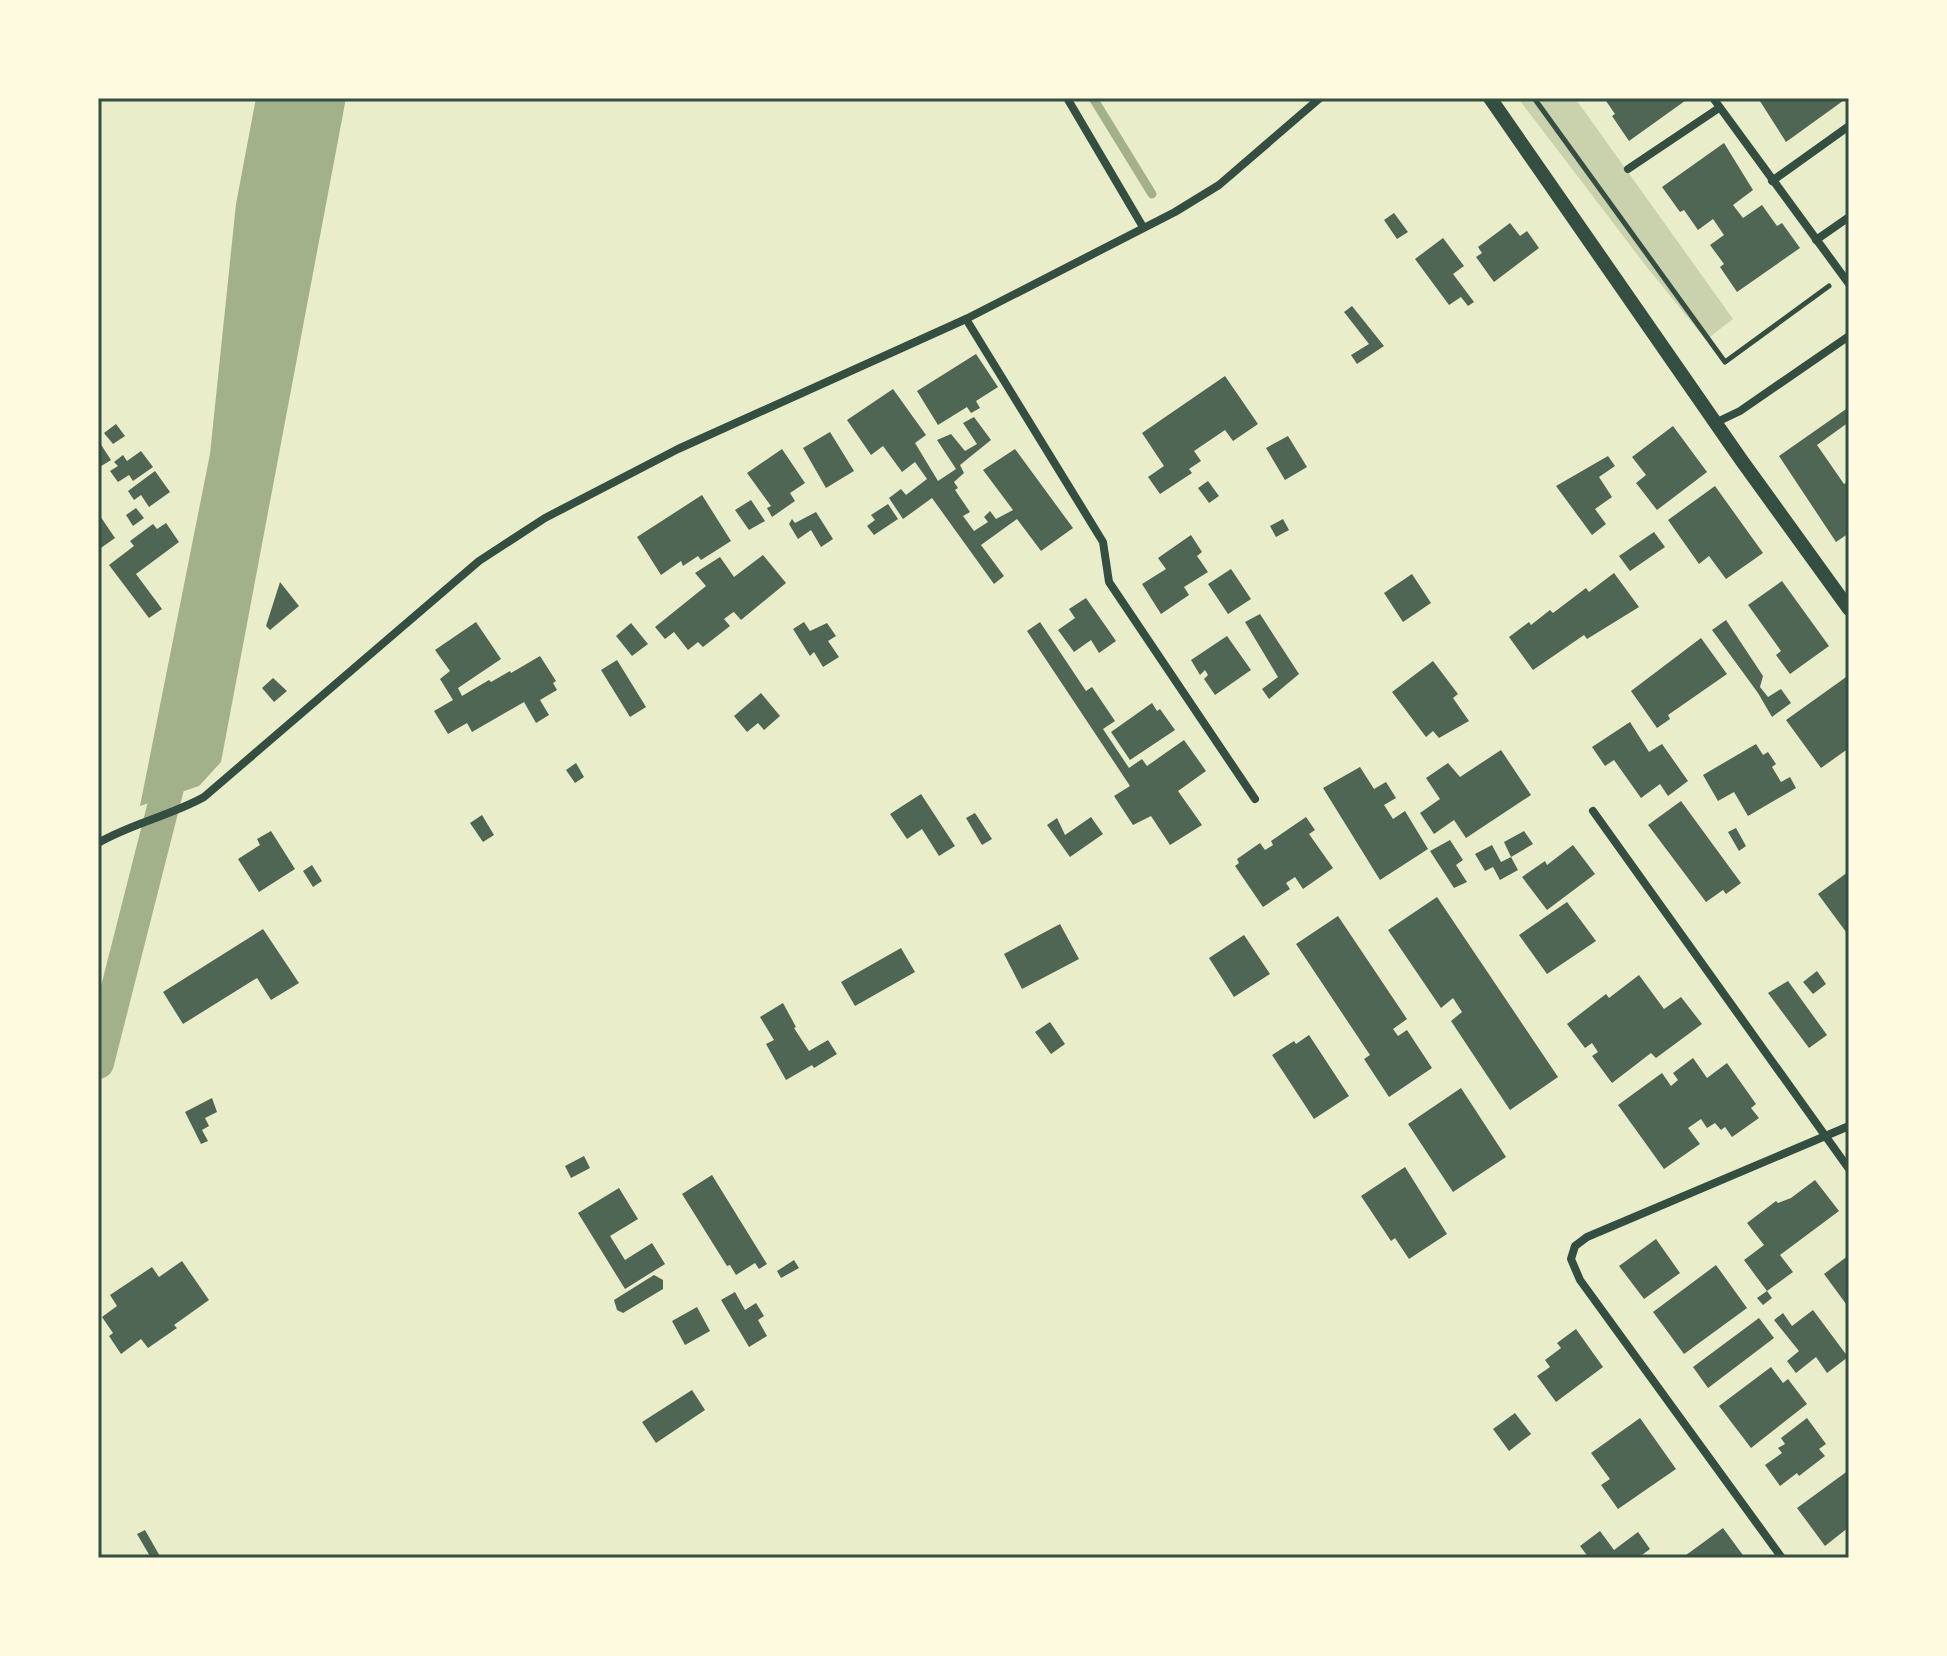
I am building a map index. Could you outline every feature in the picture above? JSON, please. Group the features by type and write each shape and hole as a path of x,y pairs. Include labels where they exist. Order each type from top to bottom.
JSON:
{"street":[{"path":"1067,98 1143,227"},
{"path":"98,843 135,824 185,808 219,785 479,561 545,518 678,449 966,319 1175,212 1219,185 1320,98"},
{"path":"1490,98 1849,609"},
{"path":"1713,98 1849,284"},
{"path":"1628,169 1719,108"},
{"path":"1772,181 1849,126"},
{"path":"1816,240 1849,217"},
{"path":"966,319 1103,542 1109,582 1255,799"},
{"path":"1717,422 1740,411 1849,336"},
{"path":"1593,811 1849,1169"},
{"path":"1782,1558 1572,1267 1572,1251 1587,1237 1849,1126"}],"path":[{"path":"1534,98 1725,362 1843,275"}],"shaded area":[{"path":"256,98 346,98 221,762 199,786 140,806 210,454 236,204"},
{"path":"1518,98 1575,98 1733,319 1706,340"}],"building":[{"path":"1604,98 1689,98 1629,141"},
{"path":"1758,98 1847,98 1786,142"},
{"path":"1724,143 1753,190 1733,205 1743,218 1762,205 1777,226 1782,223 1800,248 1737,292 1720,267 1724,264 1710,245 1724,235 1713,219 1698,230 1662,187"},
{"path":"1394,213 1408,232 1397,239 1384,220"},
{"path":"1510,223 1520,236 1527,231 1539,248 1494,282 1476,257 1482,253 1478,247"},
{"path":"1443,238 1464,266 1453,274 1474,302 1468,306 1461,297 1449,305 1415,259"},
{"path":"1352,306 1384,346 1357,364 1351,355 1369,344 1344,312"},
{"path":"976,354 998,387 976,401 980,408 971,413 967,407 938,425 917,391"},
{"path":"1225,376 1258,424 1233,441 1225,430 1194,451 1201,461 1189,469 1192,473 1160,494 1148,477 1164,466 1142,433"},
{"path":"893,389 926,435 915,443 938,481 956,469 937,440 951,434 965,451 977,444 963,423 974,417 991,440 960,465 964,473 954,482 958,488 955,490 970,512 963,516 974,531 988,522 984,517 990,511 996,519 1013,510 983,470 1015,449 1073,528 1041,551 1017,519 981,545 1004,576 994,584 932,498 903,519 889,498 901,489 906,495 927,479 915,462 902,472 883,446 871,455 847,420"},
{"path":"1849,407 1849,422 1817,445 1844,484 1849,481 1849,533 1836,542 1779,456"},
{"path":"116,424 125,436 113,444 104,433"},
{"path":"1673,426 1707,472 1657,510 1636,483 1646,475 1632,457"},
{"path":"830,432 854,471 826,488 803,448"},
{"path":"1288,436 1307,467 1285,480 1266,448"},
{"path":"98,440 111,460 98,468"},
{"path":"782,449 805,483 790,493 795,501 772,517 767,508 771,506 747,473"},
{"path":"141,451 153,467 133,481 129,475 118,482 110,471 118,466 114,462 123,455 127,461"},
{"path":"1608,456 1615,466 1599,477 1612,497 1595,509 1606,524 1592,535 1556,486"},
{"path":"155,471 170,492 149,507 141,495 134,500 128,491"},
{"path":"1208,481 1219,496 1209,503 1198,488"},
{"path":"1715,486 1763,553 1726,579 1709,556 1699,564 1668,520"},
{"path":"702,495 731,541 701,560 698,556 683,566 681,561 661,575 637,537"},
{"path":"751,500 765,521 749,530 735,510"},
{"path":"888,504 898,519 874,535 867,526 875,520 871,515"},
{"path":"136,508 144,518 133,526 126,515"},
{"path":"816,512 833,539 821,547 811,530 798,539 789,524 792,519 795,523"},
{"path":"98,513 115,538 98,550"},
{"path":"1283,519 1289,530 1276,537 1270,526"},
{"path":"166,523 179,542 136,574 162,609 149,618 109,565 134,546 130,541 153,524 157,529"},
{"path":"1654,532 1665,547 1630,571 1619,556"},
{"path":"1191,535 1202,552 1197,556 1208,572 1184,587 1189,595 1161,614 1142,584 1166,569 1158,558"},
{"path":"763,555 786,583 741,620 734,612 724,619 730,626 703,647 698,642 688,650 674,632 665,639 655,627 706,586 695,573 720,557 734,577"},
{"path":"1231,569 1251,599 1228,614 1208,584"},
{"path":"1614,573 1639,607 1587,639 1584,635 1533,670 1509,637 1550,610 1553,613 1586,588 1589,592"},
{"path":"1412,574 1431,603 1403,622 1384,593"},
{"path":"1782,581 1829,646 1790,674 1776,655 1781,651 1748,605"},
{"path":"280,582 299,606 270,630 266,626"},
{"path":"1086,598 1116,641 1099,653 1091,640 1074,652 1058,630 1075,618 1069,609"},
{"path":"1260,614 1299,674 1269,699 1262,689 1278,677 1245,622"},
{"path":"1726,620 1763,676 1760,687 1768,697 1781,689 1791,703 1772,717 1712,630"},
{"path":"476,622 501,659 458,688 462,696 540,656 556,681 553,683 557,690 540,700 549,715 536,723 524,702 472,732 467,723 448,734 434,711 453,700 440,679 450,671 435,650"},
{"path":"804,622 810,631 827,623 836,636 828,641 839,657 823,667 814,652 810,656 793,629"},
{"path":"1040,622 1086,691 1092,687 1115,721 1103,729 1129,768 1142,759 1147,766 1184,740 1206,771 1178,791 1202,825 1170,845 1151,816 1133,825 1114,796 1130,786 1027,631"},
{"path":"631,623 648,644 632,656 616,636"},
{"path":"1227,636 1251,670 1215,695 1204,679 1208,675 1205,670 1200,675 1191,660"},
{"path":"1701,638 1727,674 1668,715 1670,719 1657,728 1631,691"},
{"path":"617,660 646,707 630,717 601,670"},
{"path":"1433,661 1458,694 1453,698 1469,721 1439,738 1433,731 1426,737 1392,692"},
{"path":"1849,675 1849,748 1821,768 1786,720"},
{"path":"273,678 287,691 274,702 262,688"},
{"path":"761,693 780,716 764,730 758,723 747,732 734,716"},
{"path":"1152,703 1175,730 1130,760 1111,732"},
{"path":"1630,722 1649,752 1662,744 1688,781 1668,796 1660,784 1641,798 1614,760 1605,766 1592,747"},
{"path":"1756,744 1763,755 1768,752 1776,764 1772,767 1781,782 1790,777 1796,788 1748,816 1734,792 1718,801 1703,775"},
{"path":"1501,750 1531,795 1466,838 1454,820 1434,834 1420,813 1440,799 1426,778 1448,763 1460,777"},
{"path":"576,763 584,777 575,783 566,770"},
{"path":"1360,767 1374,789 1386,782 1396,798 1384,805 1393,819 1405,811 1428,849 1380,880 1323,788"},
{"path":"921,794 955,846 939,856 922,829 907,839 890,814"},
{"path":"1681,801 1741,883 1726,894 1723,890 1706,902 1648,825"},
{"path":"975,813 992,839 982,845 966,818"},
{"path":"482,815 494,835 483,842 470,823"},
{"path":"1091,817 1103,834 1070,857 1047,825 1057,818 1065,835"},
{"path":"1306,817 1315,830 1309,834 1333,868 1303,889 1295,877 1286,883 1290,889 1263,907 1235,866 1239,863 1237,859 1260,843 1265,850 1273,845 1271,841"},
{"path":"1736,828 1746,846 1739,851 1728,832"},
{"path":"271,831 295,869 259,892 238,859 260,845 257,839"},
{"path":"1524,831 1533,844 1511,857 1504,842"},
{"path":"1450,840 1463,860 1456,865 1467,882 1454,888 1430,851"},
{"path":"1492,845 1501,862 1511,857 1518,870 1500,880 1493,867 1485,871 1475,854"},
{"path":"1573,845 1595,874 1547,910 1522,877 1545,861 1547,865"},
{"path":"312,865 322,881 313,887 303,871"},
{"path":"1849,873 1849,936 1818,894"},
{"path":"1437,897 1558,1077 1510,1110 1451,1021 1462,1012 1453,998 1441,1008 1388,930"},
{"path":"1567,902 1596,941 1547,974 1519,935"},
{"path":"1338,916 1407,1019 1393,1029 1398,1036 1407,1030 1432,1068 1389,1097 1364,1059 1370,1055 1296,944"},
{"path":"1060,924 1079,959 1022,989 1004,954"},
{"path":"263,929 299,983 271,1000 257,978 183,1024 163,992"},
{"path":"1244,935 1270,974 1234,997 1209,958"},
{"path":"901,948 915,972 855,1006 841,982"},
{"path":"1817,971 1826,984 1813,994 1803,982"},
{"path":"1639,975 1664,1009 1681,997 1702,1024 1656,1058 1651,1053 1612,1083 1592,1056 1598,1052 1592,1043 1585,1048 1567,1024 1606,994 1609,998"},
{"path":"1788,981 1827,1035 1809,1048 1768,993"},
{"path":"783,1003 809,1051 828,1040 837,1054 786,1080 766,1044 774,1040 760,1017"},
{"path":"1050,1022 1065,1044 1051,1054 1035,1032"},
{"path":"1309,1035 1349,1096 1314,1119 1272,1055"},
{"path":"1693,1058 1707,1078 1727,1063 1756,1104 1751,1108 1759,1118 1732,1137 1725,1127 1721,1130 1715,1123 1707,1128 1701,1119 1688,1128 1700,1144 1664,1169 1618,1105 1662,1073 1671,1086 1678,1080 1673,1073"},
{"path":"1461,1088 1506,1157 1453,1192 1408,1124"},
{"path":"212,1098 217,1112 205,1118 209,1126 202,1130 208,1141 201,1144 185,1112"},
{"path":"584,1156 590,1168 571,1178 565,1166"},
{"path":"1405,1167 1447,1234 1409,1259 1395,1238 1391,1241 1361,1196"},
{"path":"712,1175 767,1264 759,1269 755,1263 736,1275 730,1265 727,1266 682,1194"},
{"path":"1815,1180 1839,1211 1780,1255 1793,1272 1767,1291 1744,1260 1764,1245 1747,1223 1776,1201 1791,1198"},
{"path":"619,1188 638,1219 610,1236 625,1260 652,1243 665,1264 625,1289 578,1213"},
{"path":"1656,1239 1680,1273 1644,1299 1619,1266"},
{"path":"1849,1255 1849,1308 1824,1274"},
{"path":"794,1260 799,1268 781,1278 777,1271"},
{"path":"182,1261 209,1300 148,1348 141,1339 121,1354 109,1336 113,1333 102,1317 117,1306 110,1295 152,1267 159,1277"},
{"path":"1716,1265 1747,1308 1684,1354 1653,1312"},
{"path":"654,1275 663,1280 663,1289 623,1313 617,1310 614,1300"},
{"path":"1767,1291 1772,1298 1763,1305 1757,1298"},
{"path":"735,1292 745,1310 756,1303 764,1316 758,1320 767,1336 749,1347 721,1300"},
{"path":"697,1307 710,1331 685,1345 672,1321"},
{"path":"1813,1310 1848,1357 1827,1373 1816,1357 1796,1373 1787,1361 1799,1351 1774,1320 1783,1313 1792,1326"},
{"path":"1759,1318 1774,1338 1708,1388 1693,1367"},
{"path":"1576,1329 1603,1367 1556,1402 1537,1376 1550,1367 1545,1360 1561,1348 1557,1343"},
{"path":"1771,1367 1783,1383 1788,1379 1807,1404 1751,1448 1719,1406"},
{"path":"692,1390 705,1410 656,1443 642,1422"},
{"path":"1515,1413 1531,1434 1509,1451 1493,1429"},
{"path":"1640,1418 1676,1469 1618,1509 1601,1485 1610,1479 1591,1453"},
{"path":"1807,1418 1826,1444 1819,1449 1825,1456 1780,1486 1765,1465 1782,1453 1778,1448 1785,1444 1781,1438"},
{"path":"1849,1470 1849,1527 1825,1546 1797,1508"},
{"path":"1723,1528 1745,1558 1682,1558"},
{"path":"145,1530 161,1558 151,1558 137,1534"},
{"path":"1600,1531 1614,1550 1638,1532 1650,1549 1638,1558 1589,1558 1580,1546"}],"waterway":[{"path":"1093,98 1152,194"},
{"path":"98,1063 176,756"}]}
